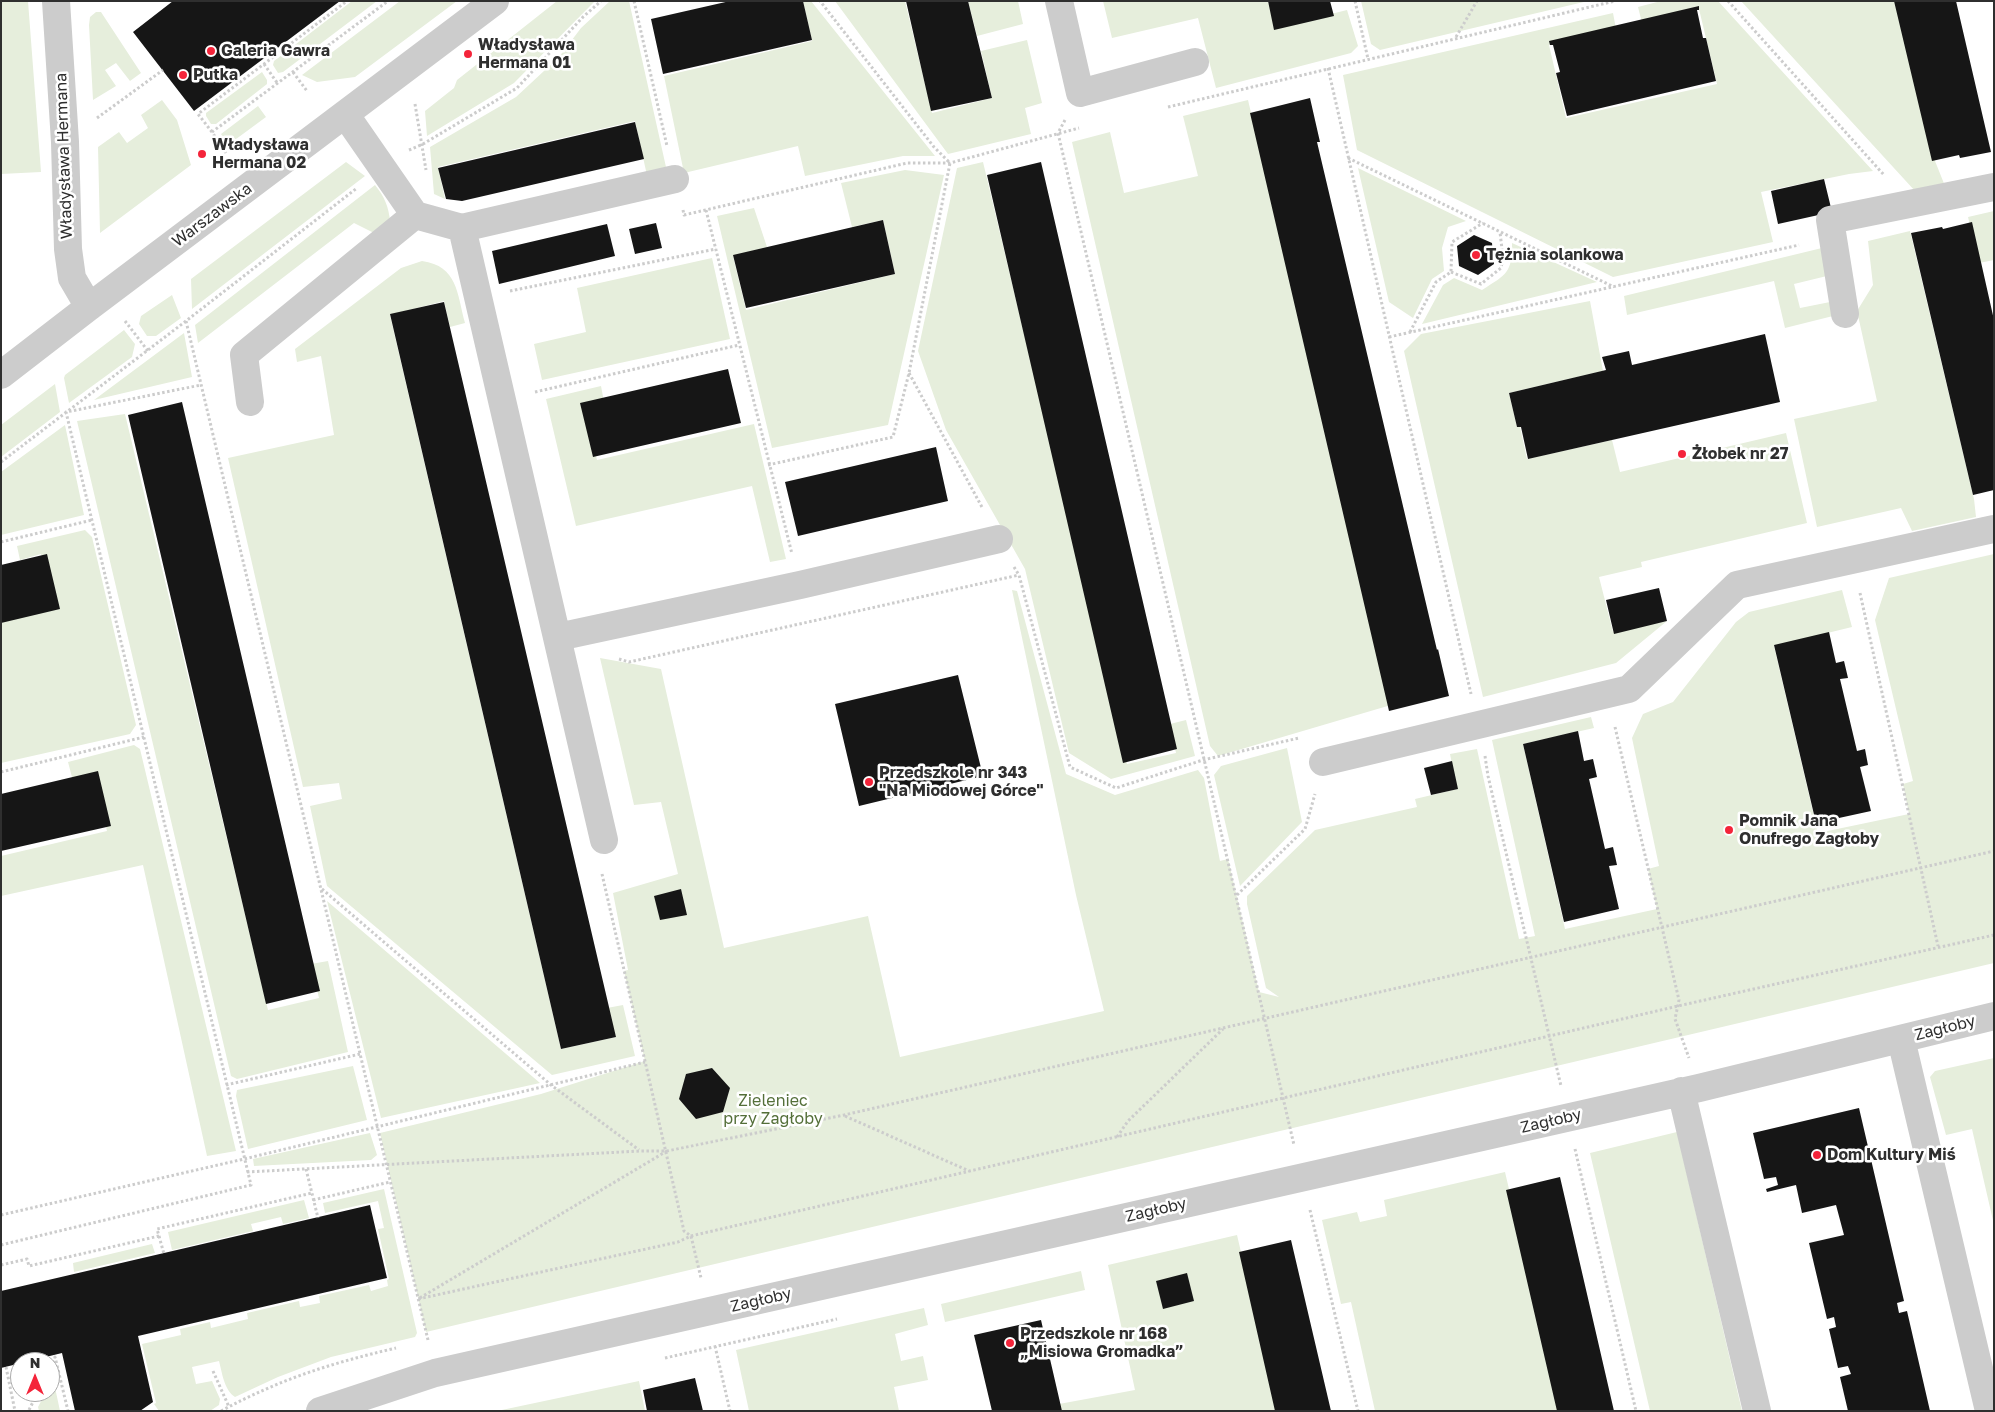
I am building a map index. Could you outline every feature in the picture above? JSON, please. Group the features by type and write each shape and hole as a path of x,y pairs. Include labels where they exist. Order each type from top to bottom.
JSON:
{"street":[{"name":"Władysława Hermana","path":"56,1 65,142 68,249 72,278 89,306"},
{"name":"Warszawska","path":"1,375 89,306 495,1"},
{"path":"1059,1 1080,93 1195,62"},
{"path":"346,114 415,216 462,228 675,179"},
{"path":"1845,314 1830,220 1994,187"},
{"path":"250,402 244,355 415,216"},
{"path":"462,228 604,840"},
{"path":"1323,762 1629,689 1737,585 1994,529"},
{"path":"558,637 800,585 999,539"},
{"name":"Zagłoby","path":"320,1411 435,1373 1690,1090 1994,1016"},
{"path":"1901,1039 1989,1411"},
{"path":"1690,1090 1757,1411"}],"path":[{"path":"226,153 198,114 347,1"},
{"path":"212,132 388,1"},
{"path":"406,151 423,144 517,88 583,17 601,1"},
{"path":"768,465 893,437 909,373 950,164 934,147 820,1"},
{"path":"1355,1 1368,59"},
{"path":"1455,38 1477,1"},
{"path":"1728,1 1910,203"},
{"path":"264,64 278,84"},
{"path":"65,142 163,70"},
{"path":"292,72 307,91"},
{"path":"1080,93 1058,133 1203,760 1358,1411"},
{"path":"414,100 423,144 426,179"},
{"path":"1348,157 1614,287"},
{"path":"1,462 358,188"},
{"path":"706,210 768,465 800,585"},
{"path":"1451,272 1452,242 1483,223"},
{"path":"1451,272 1481,284 1502,268 1503,258 1500,231"},
{"path":"1389,338 1834,237"},
{"path":"478,297 716,249"},
{"path":"1409,332 1436,282 1451,272"},
{"path":"186,321 322,889 435,1373"},
{"path":"502,399 739,345"},
{"path":"909,373 1019,575 1070,767 1116,788 1203,760 1304,737"},
{"path":"66,412 201,385"},
{"path":"1,1245 251,1186 66,412"},
{"path":"1,542 92,520"},
{"path":"1853,560 1938,946"},
{"path":"595,630 602,654 629,662 1019,575"},
{"path":"1608,694 1679,1000 1676,1020 1690,1090"},
{"path":"1,772 144,737"},
{"path":"1236,895 1306,829 1323,762"},
{"path":"247,1172 667,1151 844,1116 1994,851"},
{"path":"601,872 684,1231 692,1236 703,1287"},
{"path":"322,889 551,1085 640,1151"},
{"path":"418,1299 678,1242 692,1236 969,1171 1938,946 1994,935"},
{"path":"1116,1137 1128,1121 1224,1028"},
{"path":"226,1085 360,1054"},
{"path":"1,1215 244,1159 645,1062"},
{"path":"844,1116 969,1171"},
{"path":"418,1299 667,1151"},
{"path":"306,1169 318,1218"},
{"path":"313,1200 390,1182"},
{"path":"164,1254 157,1229 312,1193"},
{"path":"1,1265 27,1259 29,1266 159,1236"},
{"path":"714,1338 730,1411"},
{"path":"221,1411 270,1386 310,1371 341,1361 399,1348"},
{"path":"6,1367 15,1411"},
{"path":"213,1371 229,1407"},
{"path":"60,1378 68,1411"}],"green space":[{"path":"1,1 28,1 41,172 1,174"},
{"path":"352,1 377,1 283,72 278,73 273,65 274,61"},
{"path":"400,1 457,1 355,77 317,82 302,75"},
{"path":"557,1 595,1 514,83 427,136 425,111 454,88 457,80"},
{"path":"610,1 629,1 668,176 648,180 635,121 438,167 445,199 434,194 430,147 516,97 559,57 581,28"},
{"path":"803,1 811,1 935,156 903,156 805,176 798,146 684,173 664,76 812,41"},
{"path":"835,1 905,1 932,113 992,98 981,51 1027,40 1042,103 1025,108 1031,134 948,154"},
{"path":"968,1 1018,1 1023,24 977,36"},
{"path":"1103,1 1268,1 1275,28 1347,10 1358,46 1351,53 1216,88 1198,18 1112,38"},
{"path":"1361,1 1588,1 1380,50 1371,44"},
{"path":"1661,1 1718,1 1873,171 1761,192 1773,242 1613,277 1357,150 1343,75 1613,13 1616,29 1549,45 1566,118 1717,84 1699,9 1642,23 1638,7"},
{"path":"1741,1 1897,1 1935,161 1945,186 1915,191"},
{"path":"96,12 101,12 141,73 130,81 116,63 105,70 116,86 93,100 89,25 90,17"},
{"path":"262,72 267,80 267,84 216,124 211,124 206,113"},
{"path":"162,100 177,120 191,165 100,233 98,147 119,132 127,143 148,128 141,115"},
{"path":"1248,100 1391,705 1218,756 1210,746 1072,142 1110,132 1124,193 1198,176 1183,116"},
{"path":"258,106 266,117 228,145 221,134"},
{"path":"346,162 365,176 192,309 191,279"},
{"path":"983,162 1127,764 1176,753 1170,724 1186,720 1195,756 1111,779 1069,753 1025,569 946,430 918,351 957,168"},
{"path":"1358,168 1466,221 1448,227 1442,248 1444,271 1432,279 1413,318 1389,302"},
{"path":"905,170 944,175 888,425 772,448 717,216 754,208 767,247 733,256 746,310 895,274 883,220 852,227 841,183"},
{"path":"375,185 386,202 390,222 374,233 354,223 198,343 195,325"},
{"path":"1994,211 1994,260 1979,263 1968,217"},
{"path":"1910,231 1974,499 1976,517 1912,531 1901,508 1817,527 1794,419 1877,401 1857,311 1873,285 1868,241"},
{"path":"1512,243 1597,282 1422,324 1443,285 1454,278 1482,290 1502,276 1511,261"},
{"path":"1822,248 1831,275 1794,284 1800,308 1830,302 1833,316 1785,328 1774,281 1627,315 1624,296"},
{"path":"712,258 730,339 542,380 534,344 586,332 577,288"},
{"path":"422,261 434,264 449,275 457,292 465,323 450,327 444,301 390,315 561,1049 616,1037 607,1008 623,1005 635,1056 552,1075 327,886 310,806 342,799 339,783 303,787 228,458 334,435 321,356 297,362 295,349 401,268"},
{"path":"172,295 181,318 156,336 147,336 139,324 141,316"},
{"path":"1590,301 1603,371 1509,393 1517,427 1520,427 1527,459 1612,440 1620,472 1786,433 1807,523 1641,562 1642,567 1599,577 1613,632 1667,621 1616,663 1483,697 1404,351 1421,334"},
{"path":"124,330 135,344 132,357 69,403 65,375"},
{"path":"184,333 192,377 94,400"},
{"path":"55,384 60,412 1,457 1,425"},
{"path":"601,386 604,402 584,407 597,460 754,424 786,559 770,562 752,486 576,526 546,399"},
{"path":"125,414 268,1010 319,998 311,964 328,961 348,1052 237,1079 231,1076 77,421"},
{"path":"65,425 84,515 1,535 1,472"},
{"path":"85,530 92,537 136,725 130,734 1,763 1,620 54,607 41,554 20,560 17,546"},
{"name":"Zieleniec przy Zagłoby","path":"1994,554 1994,963 426,1332 380,1133 541,1094 645,1061 624,971 628,970 613,893 678,874 661,802 634,805 600,658 661,669 724,948 868,916 900,1057 1104,1011 1076,895 1012,590 1017,591 1066,774 1115,795 1198,770 1204,778 1220,861 1228,859 1259,992 1279,997 1266,988 1247,904 1247,896 1315,830 1417,807 1415,799 1457,789 1450,754 1477,749 1519,939 1535,936 1492,740 1591,717 1594,728 1523,744 1565,929 1657,909 1648,869 1659,866 1632,738 1643,714 1673,702 1736,622 1749,612 1842,590 1852,627 1774,646 1818,833 1909,814 1903,784 1913,781 1875,620 1889,578"},
{"path":"134,745 140,749 236,1151 207,1156 143,865 1,896 1,856 107,831 94,776 73,781 68,762"},
{"path":"1287,748 1302,822 1240,886 1214,775 1221,766"},
{"path":"327,901 540,1083 381,1118"},
{"path":"1994,1058 1994,1225 1972,1129 1946,1135 1930,1077 1935,1071"},
{"path":"353,1066 367,1120 248,1149 236,1096 237,1090"},
{"path":"1677,1132 1742,1411 1650,1411 1590,1153"},
{"path":"370,1133 377,1155 371,1160 254,1166 253,1159"},
{"path":"1505,1172 1561,1411 1375,1411 1351,1302 1341,1304 1322,1220 1357,1212 1360,1222 1387,1216 1384,1200"},
{"path":"384,1189 417,1333 415,1337 331,1357 278,1377 235,1397 228,1390 219,1361 192,1367 196,1384 212,1381 220,1399 219,1405 210,1411 159,1411 154,1404 156,1403 142,1344 181,1335 180,1329 210,1322 211,1328 248,1319 247,1313 299,1301 300,1307 320,1303 319,1296 369,1285 371,1291 388,1286 387,1280 389,1279 378,1229 384,1228 378,1201 325,1213 323,1203"},
{"path":"304,1200 309,1218 283,1224 281,1217 251,1224 253,1231 172,1250 168,1232"},
{"path":"1237,1235 1278,1411 1060,1411 1059,1404 1135,1390 1108,1265"},
{"path":"152,1244 155,1253 74,1272 73,1263"},
{"path":"1081,1271 1085,1290 945,1322 941,1304"},
{"path":"924,1308 928,1325 895,1334 901,1361 923,1356 928,1380 894,1387 899,1411 749,1411 736,1350"},
{"path":"639,1381 645,1411 497,1411"},
{"path":"41,1402 58,1402 60,1411 39,1411 38,1407"}],"building":[{"name":"Galeria Gawra","path":"173,1 340,1 194,111 133,32"},
{"path":"730,1 803,1 812,40 663,74 651,19"},
{"path":"906,1 968,1 992,98 931,111"},
{"path":"1268,1 1330,1 1334,16 1274,30"},
{"path":"1894,1 1956,1 1991,152 1960,158 1959,155 1932,161"},
{"path":"1699,6 1699,10 1697,10 1703,38 1706,38 1716,81 1567,116 1556,73 1560,72 1553,45 1550,45 1549,41"},
{"path":"1310,98 1320,142 1317,142 1449,696 1389,711 1250,113"},
{"path":"635,122 644,159 462,201 446,199 438,168"},
{"path":"1041,162 1177,749 1123,763 987,175"},
{"path":"1824,179 1832,212 1778,224 1771,191"},
{"path":"883,220 895,274 746,308 733,255"},
{"path":"1972,222 1994,320 1994,490 1973,495 1911,233 1942,227 1943,229"},
{"path":"656,223 662,248 635,254 629,229"},
{"path":"607,224 615,256 499,284 492,251"},
{"name":"Tężnia solankowa","path":"1474,235 1492,243 1494,264 1478,275 1459,266 1457,246"},
{"path":"444,302 616,1037 561,1049 390,314"},
{"path":"1765,334 1780,402 1528,459 1521,427 1517,427 1509,393 1606,370 1602,357 1629,351 1632,365"},
{"path":"728,369 741,423 593,457 580,403"},
{"path":"182,402 320,991 266,1004 128,415"},
{"path":"936,447 948,501 798,536 785,482"},
{"path":"47,554 60,609 1,623 1,565"},
{"path":"1659,588 1667,621 1614,634 1606,600"},
{"path":"1829,632 1836,663 1844,661 1848,678 1840,679 1857,751 1865,749 1868,765 1860,767 1871,811 1816,823 1774,645"},
{"path":"958,675 983,776 859,806 835,704"},
{"path":"1578,731 1584,761 1593,759 1597,777 1589,779 1605,849 1613,847 1617,865 1609,866 1619,909 1564,922 1523,744"},
{"path":"1452,761 1458,789 1431,795 1424,768"},
{"path":"98,771 111,826 1,851 1,794"},
{"path":"681,889 687,915 660,920 654,896"},
{"path":"712,1068 730,1088 723,1112 696,1119 679,1099 686,1074"},
{"path":"1859,1108 1904,1301 1897,1303 1899,1313 1907,1311 1930,1411 1848,1411 1840,1377 1851,1374 1848,1366 1838,1368 1829,1329 1836,1327 1834,1317 1827,1319 1809,1243 1844,1235 1836,1205 1802,1213 1796,1185 1767,1192 1766,1189 1778,1185 1776,1177 1764,1179 1753,1133"},
{"path":"1560,1177 1614,1411 1557,1411 1506,1190"},
{"path":"370,1205 387,1278 138,1336 153,1402 140,1411 75,1411 62,1353 60,1352 10,1352 10,1366 1,1368 1,1291"},
{"path":"1291,1240 1331,1411 1275,1411 1239,1252"},
{"path":"1187,1273 1194,1301 1163,1309 1156,1281"},
{"path":"1041,1320 1062,1411 992,1411 974,1335"},
{"path":"695,1378 703,1411 647,1411 643,1390"}],"place":[{"name":"Galeria Gawra","path":"211,51"},
{"name":"Władysława Hermana 01","path":"468,54"},
{"name":"Putka","path":"183,75"},
{"name":"Władysława Hermana 02","path":"202,154"},
{"name":"Tężnia solankowa","path":"1476,255"},
{"name":"Żłobek nr 27","path":"1682,454"},
{"name":"Przedszkole nr 343 \"Na Miodowej Górce\"","path":"869,782"},
{"name":"Pomnik Jana Onufrego Zagłoby","path":"1729,830"},
{"name":"Dom Kultury Miś","path":"1817,1155"},
{"name":"Przedszkole nr 168 „Misiowa Gromadka”","path":"1010,1343"}]}
